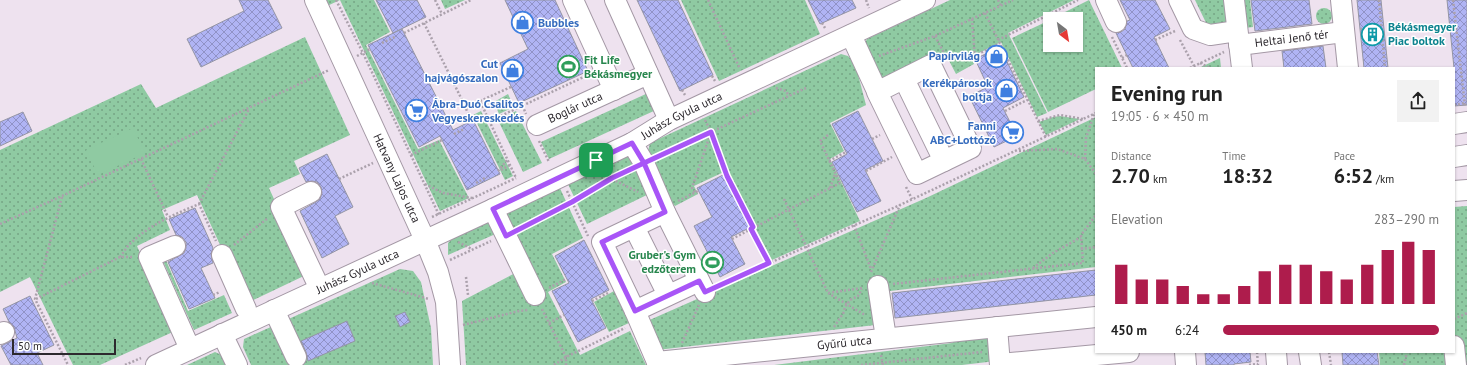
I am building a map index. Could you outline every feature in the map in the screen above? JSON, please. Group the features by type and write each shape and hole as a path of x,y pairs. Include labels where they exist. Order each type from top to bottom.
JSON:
{"street":[{"name":"Hatvany Lajos utca","path":"315,0 425,240 438,272 446,302 450,365"},
{"name":"Boglár utca","path":"573,0 614,90"},
{"path":"614,0 669,120"},
{"name":"Juhász Gyula utca","path":"156,365 493,209 632,143 669,120 925,0"},
{"path":"1106,0 1116,22"},
{"name":"Heltai Jenő tér","path":"1179,0 1193,29 1210,35 1238,38 1349,31"},
{"path":"1234,0 1242,67"},
{"name":"Heltai Jenő tér","path":"1341,0 1349,31 1348,67"},
{"path":"851,35 877,92 917,174 971,148 931,66 877,92"},
{"name":"Boglár utca","path":"537,125 648,74"},
{"path":"904,79 944,161"},
{"path":"632,143 670,207 702,287 668,295 637,316"},
{"path":"1455,156 1467,155"},
{"path":"1455,191 1467,190"},
{"path":"311,192 281,207 320,289"},
{"path":"658,363 602,242 634,227 670,207"},
{"path":"493,209 506,235 535,306"},
{"path":"634,227 668,295"},
{"path":"175,246 149,257 190,349"},
{"path":"222,255 246,309"},
{"path":"869,280 885,332"},
{"path":"274,310 296,357"},
{"name":"Gyűrű utca","path":"658,363 885,332 997,327 1095,317"},
{"path":"997,327 1000,360 1113,353"},
{"path":"222,334 237,365"},
{"path":"1185,353 1186,365"},
{"path":"1264,365 1275,353"},
{"path":"1309,353 1311,365"},
{"path":"1455,353 1456,365"}],"path":[{"path":"336,0 363,53 438,214"},
{"path":"435,0 442,14"},
{"path":"404,33 471,0"},
{"path":"708,0 742,74"},
{"path":"998,0 1001,6"},
{"path":"863,61 935,36 1013,0"},
{"path":"998,40 1078,0"},
{"path":"1378,0 1385,67"},
{"path":"1453,0 1464,103 1455,104"},
{"path":"985,13 1046,137"},
{"path":"972,19 974,58 1000,43"},
{"path":"1116,22 1107,26 1126,67"},
{"path":"424,23 472,121"},
{"path":"1349,31 1381,26"},
{"path":"1155,40 1176,30"},
{"path":"382,43 395,37"},
{"path":"1192,67 1238,38"},
{"path":"363,53 370,49"},
{"path":"1122,58 1127,55"},
{"path":"1200,63 1208,67"},
{"path":"0,224 332,69"},
{"path":"490,121 522,104 591,74"},
{"path":"466,108 513,86"},
{"path":"446,262 506,235 572,202 612,178 806,88"},
{"path":"1005,110 1027,100"},
{"path":"480,101 516,178"},
{"path":"120,257 130,243 152,227 199,204 250,108"},
{"path":"678,350 702,287 769,263 854,226 1017,151 1095,113"},
{"path":"1085,159 1086,138 1095,113"},
{"path":"1038,121 1060,115 1083,119"},
{"path":"454,134 464,129"},
{"path":"711,132 726,177 769,263"},
{"path":"695,192 692,188 711,132"},
{"path":"872,139 882,134"},
{"path":"732,238 841,183 820,141 828,135"},
{"path":"411,155 442,140"},
{"path":"1017,151 1057,149 1085,159 1095,173"},
{"path":"829,161 846,152"},
{"path":"866,171 892,157"},
{"path":"141,159 168,218"},
{"path":"508,159 498,171 510,164"},
{"path":"339,179 375,162"},
{"path":"830,188 835,173"},
{"path":"476,183 487,177"},
{"path":"424,184 443,192 472,198"},
{"path":"670,207 698,191"},
{"path":"62,196 35,299 41,314 68,365"},
{"path":"784,199 828,293 848,304 885,332"},
{"path":"199,204 222,255 281,207"},
{"path":"831,333 850,300 858,296 869,280 900,205"},
{"path":"828,293 869,280 1084,263 1081,237 1095,216"},
{"path":"854,226 869,280"},
{"path":"1033,268 1053,253 1081,237"},
{"path":"1082,249 1095,248"},
{"path":"35,299 120,257 149,257"},
{"path":"466,277 468,295"},
{"path":"369,282 434,301"},
{"path":"592,301 614,290"},
{"path":"535,306 544,314 549,323 566,357 566,365"},
{"path":"535,306 544,314"},
{"path":"461,325 535,306"},
{"path":"1455,319 1467,313"},
{"path":"549,323 564,315"},
{"path":"554,365 637,316"},
{"path":"1249,365 1264,365 1258,353"},
{"path":"1329,353 1330,365"},
{"path":"1404,365 1407,353"},
{"path":"862,365 1000,360"}],"green space":[{"path":"325,0 340,0 327,6"},
{"path":"340,0 374,0 390,32 366,45 418,149 439,140 469,198 440,211"},
{"path":"441,0 465,0 445,9"},
{"path":"681,0 805,0 820,34 719,81"},
{"path":"950,0 1074,0 1050,12 1043,12 1043,16 1008,33 1047,113 1037,117 1001,42 971,57 974,64 956,74 945,53 880,85 864,45 867,39"},
{"path":"1089,0 1122,67 1095,67 1095,89 1048,112 1012,38 1043,23 1043,52 1083,52 1083,12 1065,12"},
{"path":"1195,0 1225,0 1229,29 1210,31"},
{"path":"1241,0 1250,0 1253,27 1245,28"},
{"path":"1321,8 1327,8 1332,13 1330,22 1327,24 1321,24 1316,19 1316,13"},
{"path":"305,37 350,135 294,161 300,174 269,188 308,274 247,303 197,195 162,210 170,230 137,246 175,331 100,365 73,365 30,277 0,292 0,150 141,84 156,108"},
{"path":"841,54 848,56 855,63 866,105 830,123 844,151 830,159 860,221 772,260 726,171 694,186 698,194 675,206 666,197 648,151 650,143"},
{"path":"1220,58 1221,67 1201,67"},
{"path":"648,93 656,110 549,159 541,142"},
{"path":"508,94 514,107 499,114 494,102"},
{"path":"481,111 513,176 505,180 473,115"},
{"path":"516,111 542,163 523,172 498,120"},
{"path":"1060,116 1080,119 1046,135 1039,122"},
{"path":"1095,117 1095,267 890,291 893,323 657,350 645,322 926,198"},
{"path":"133,128 145,153 98,175 86,150"},
{"path":"631,150 653,192 587,224 566,180"},
{"path":"558,184 583,238 552,254 566,282 548,292 580,355 630,331 646,365 466,365 462,301 519,271 500,232 448,255 448,243 456,235"},
{"path":"1467,206 1467,365 1380,365 1379,353 1455,353 1455,207"},
{"path":"165,258 188,311 224,295 232,313 194,330 162,259"},
{"path":"400,269 413,271 421,282 431,328 433,365 251,365 243,347 244,339"},
{"path":"614,291 629,323 609,332 594,302"},
{"path":"989,331 996,361 962,365 774,365 952,343 963,334"},
{"path":"215,352 226,357 230,365 187,365"}],"building":[{"path":"239,0 268,0 282,28 201,67 187,39 244,11"},
{"path":"376,0 417,0 426,17 393,33"},
{"path":"505,0 555,0 588,71 519,103 500,63 528,49"},
{"path":"637,0 678,0 713,75 680,91"},
{"path":"808,0 852,0 856,8 820,24"},
{"path":"1120,0 1155,0 1170,29 1154,37 1169,67 1133,67 1116,33 1125,29 1127,21 1130,20"},
{"path":"1251,0 1309,0 1312,24 1255,31"},
{"name":"Békásmegyer Piac boltok","path":"1357,0 1381,0 1388,67 1364,67"},
{"path":"1447,0 1467,0 1467,105 1455,106 1454,67"},
{"path":"402,29 453,130 473,120 500,174 467,190 440,136 419,147 368,45"},
{"path":"1323,46 1326,67 1284,67 1282,51"},
{"path":"1000,47 1024,97 1003,108 1017,136 994,147 969,96 988,87 975,59"},
{"path":"858,111 883,161 865,170 881,201 857,212 832,162 847,154 832,124"},
{"path":"23,112 32,131 0,146 0,122"},
{"path":"327,154 353,207 335,216 349,244 322,258 300,211 320,199 322,193 321,187 317,182 306,182 299,168"},
{"path":"723,175 751,227 731,237 745,264 720,277 694,226 712,217 697,188"},
{"path":"195,208 213,248 211,254 213,263 201,268 215,298 189,309 168,262 184,253 186,242 182,237 176,235 169,219"},
{"path":"584,240 609,290 591,299 606,328 578,342 552,291 569,283 555,256"},
{"path":"1095,270 1095,295 895,318 892,293"},
{"path":"30,296 54,345 37,353 43,365 11,365 1,346 17,338 14,327 9,322 3,309"},
{"path":"405,312 410,322 400,327 395,316"},
{"path":"347,321 355,341 308,361 301,341"},
{"path":"1205,353 1250,353 1251,362 1234,365 1206,365"},
{"path":"1342,353 1377,353 1379,365 1343,365"}],"place":[{"name":"Bubbles","path":"523,23"},
{"name":"Békásmegyer Piac boltok","path":"1372,34"},
{"name":"Papírvilág","path":"996,56"},
{"name":"Fit Life Békásmegyer","path":"569,67"},
{"name":"Cut hajvágószalon","path":"513,71"},
{"name":"Kerékpárosok boltja","path":"1007,90"},
{"name":"Ábra-Duó Csalitos Vegyeskereskedés","path":"417,111"},
{"name":"Fanni ABC+Lottózó","path":"1012,133"},
{"name":"Gruber's Gym edzőterem","path":"712,262"}],"route":[{"path":"596,160 493,209 506,236 572,202 612,178 644,163 665,212 602,242 635,311 699,281 705,292 769,263 751,229 753,227 727,176 711,132 644,163 632,143 596,160"}]}
